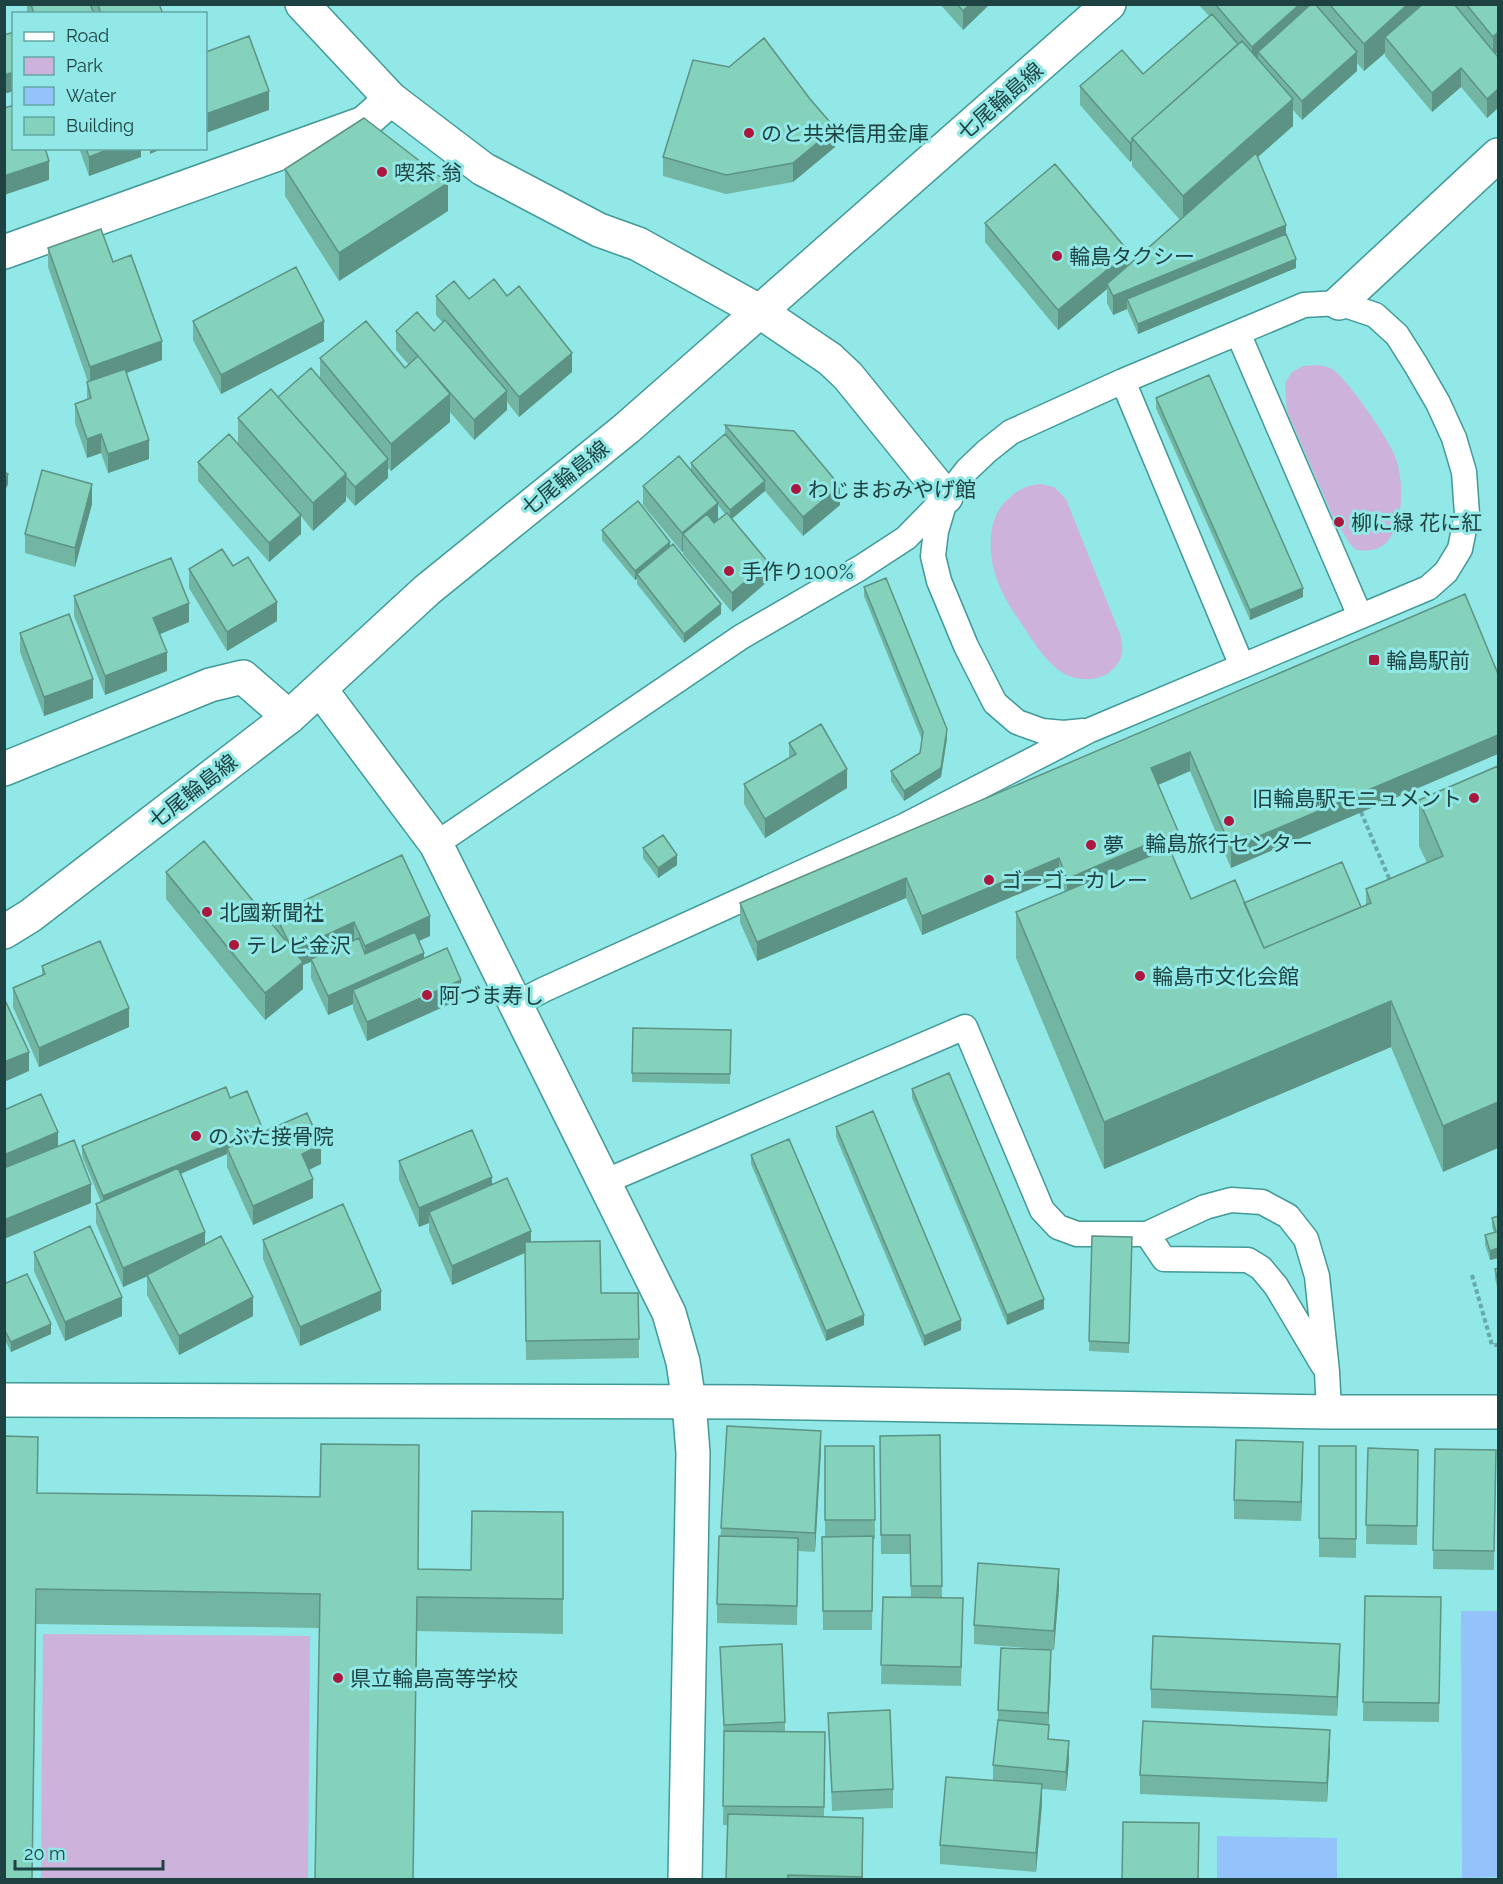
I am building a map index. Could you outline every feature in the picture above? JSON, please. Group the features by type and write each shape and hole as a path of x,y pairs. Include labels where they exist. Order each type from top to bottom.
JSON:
{"street":[{"path":"302,4 391,99 483,169 599,230 638,244 759,311 830,359 848,376 946,497"},
{"name":"七尾輪島線","path":"4,932 49,902 289,717 427,590 627,428 1109,4"},
{"path":"4,252 364,123 391,99"},
{"path":"1339,303 1498,155"},
{"path":"4,769 210,685 243,677 289,717"},
{"path":"320,689 436,844 669,1313 683,1362 693,1453 685,1880"},
{"path":"4,1400 689,1402 1498,1413"}],"lane":[{"path":"436,844 741,637 860,568 906,538 946,497 967,470 987,450 1011,432 1123,381 1304,305 1339,303 1375,315 1397,335 1438,403 1454,438 1464,472 1467,514 1460,549 1446,572 1428,588 1088,731 904,826 516,1004"},
{"path":"1238,333 1360,616"},
{"path":"1123,381 1242,666"},
{"path":"946,497 936,531 933,556 939,581 966,646 995,703 1017,722 1042,731 1064,733 1088,731"},
{"path":"604,1182 965,1027 1042,1210 1058,1227 1077,1234 1147,1234 1205,1207 1231,1200 1262,1202 1288,1216 1306,1239 1317,1276 1329,1412"},
{"path":"1147,1234 1164,1259 1248,1260 1261,1268 1276,1286 1327,1372"}],"path":[{"path":"1361,812 1393,886"},
{"path":"1472,1275 1492,1345 1498,1345"}],"green space":[{"path":"1317,365 1330,368 1346,382 1376,423 1395,456 1400,477 1400,513 1392,535 1383,546 1375,549 1356,550 1348,541 1333,517 1287,411 1285,383 1292,372 1303,366"},
{"path":"1040,484 1054,487 1066,499 1120,634 1121,658 1106,675 1094,679 1068,676 1052,665 1012,610 1000,587 992,563 992,531 1001,507 1026,487"},
{"path":"43,1634 310,1636 308,1879 41,1879"}],"water":[{"path":"1461,1611 1498,1611 1498,1877 1462,1878"},
{"path":"1217,1836 1337,1838 1337,1879 1217,1879"}],"building":[{"path":"31,4 90,4 93,12 33,12"},
{"path":"98,4 159,4 162,12 100,12"},
{"path":"957,4 970,4 963,11"},
{"path":"1215,4 1300,4 1252,47"},
{"path":"1311,4 1315,4 1357,52 1302,101 1258,52"},
{"path":"1329,4 1408,4 1364,44"},
{"path":"1423,4 1454,4 1498,57 1498,89 1487,99 1461,68 1432,93 1385,37"},
{"path":"1466,4 1498,4 1498,32 1493,37"},
{"path":"1212,14 1238,44 1132,138 1130,143 1080,86 1122,50 1143,74"},
{"path":"12,33 12,73 4,75 4,35"},
{"path":"249,36 269,91 207,114 207,52"},
{"name":"のと共栄信用金庫","path":"764,38 835,128 793,163 726,175 663,157 693,60 729,67"},
{"path":"1242,41 1293,99 1183,196 1132,138"},
{"path":"12,106 12,150 46,150 49,161 4,176 4,108"},
{"path":"364,118 448,183 339,253 285,169"},
{"path":"87,150 107,150 89,157"},
{"path":"1256,153 1286,225 1113,296 1107,284"},
{"name":"輪島タクシー","path":"1055,164 1129,252 1058,310 985,223"},
{"path":"101,229 113,262 131,255 162,341 90,367 48,248"},
{"path":"1286,234 1296,259 1138,324 1127,299"},
{"path":"296,267 324,321 221,375 193,321"},
{"path":"494,279 507,296 519,286 572,353 519,397 436,296 454,281 469,299"},
{"path":"417,312 434,331 445,320 507,391 474,420 396,331"},
{"path":"366,321 405,368 418,356 450,394 391,444 320,358"},
{"path":"311,368 388,459 355,487 278,397"},
{"path":"125,369 149,440 108,454 101,434 87,439 75,404 91,398 87,382"},
{"path":"1209,375 1303,588 1250,610 1156,398"},
{"path":"271,389 346,474 313,503 238,418"},
{"path":"725,425 794,431 840,486 803,517"},
{"path":"229,434 301,515 269,543 198,462"},
{"path":"725,434 765,481 730,510 691,463"},
{"path":"679,456 718,503 682,533 643,486"},
{"path":"42,470 92,484 75,548 25,534"},
{"path":"638,501 670,542 635,571 602,530"},
{"path":"727,513 768,562 732,593 683,534 707,514 714,523"},
{"path":"673,544 721,604 684,634 637,574"},
{"path":"222,549 233,566 248,557 277,602 227,632 189,569"},
{"path":"171,558 189,603 153,618 167,652 105,676 74,596"},
{"path":"886,578 947,729 941,768 904,791 891,771 920,753 923,732 864,587"},
{"path":"1465,594 1498,674 1498,735 1231,848 1190,752 1151,768 1178,831 1067,879 1059,858 922,916 906,878 757,942 740,903"},
{"path":"69,614 93,679 44,697 20,633"},
{"path":"821,724 847,769 765,819 744,784 796,754 789,743"},
{"name":"輪島市文化会館","path":"1498,766 1498,1102 1443,1126 1391,1001 1104,1122 1016,912 1169,848 1191,899 1235,880 1264,948 1371,903 1366,889 1443,856 1419,800"},
{"path":"663,835 677,855 658,868 643,848"},
{"path":"204,841 303,962 265,993 166,872"},
{"path":"402,855 430,916 365,946 354,922 294,950 291,947 275,914"},
{"path":"1342,862 1361,907 1264,948 1244,903"},
{"path":"415,932 424,953 328,996 311,959 359,938 365,954"},
{"path":"100,941 129,1008 39,1048 13,988 45,974 42,966"},
{"path":"447,948 461,980 367,1022 353,990"},
{"path":"4,998 29,1052 4,1062"},
{"path":"633,1028 731,1030 730,1074 632,1073"},
{"path":"949,1073 1044,1299 1007,1315 912,1089"},
{"path":"226,1087 230,1098 247,1091 263,1130 103,1196 82,1146"},
{"path":"41,1094 58,1132 4,1155 4,1110"},
{"path":"873,1111 961,1320 924,1336 836,1127"},
{"path":"307,1113 321,1145 302,1154 313,1179 253,1206 227,1148"},
{"path":"472,1130 492,1177 419,1208 399,1161"},
{"path":"789,1139 864,1315 826,1331 751,1155"},
{"path":"74,1140 91,1184 4,1220 4,1168"},
{"path":"178,1168 205,1232 123,1268 96,1204"},
{"path":"507,1178 531,1231 452,1266 429,1212"},
{"path":"343,1204 381,1291 300,1327 263,1240"},
{"path":"1498,1216 1498,1248 1490,1251 1485,1235 1496,1232 1492,1218"},
{"path":"90,1226 122,1297 65,1322 34,1252"},
{"path":"221,1236 253,1297 179,1336 147,1275"},
{"path":"1092,1236 1132,1237 1129,1343 1089,1341"},
{"path":"600,1241 601,1293 638,1293 639,1339 526,1341 525,1242"},
{"path":"27,1274 51,1324 11,1342 4,1329 4,1284"},
{"path":"727,1426 821,1431 815,1533 721,1528"},
{"path":"940,1435 942,1586 911,1586 910,1535 881,1535 880,1436"},
{"path":"4,1436 38,1437 37,1493 320,1497 321,1444 419,1445 418,1569 471,1570 472,1511 563,1512 563,1599 417,1597 413,1880 315,1880 320,1594 36,1589 32,1880 4,1880"},
{"path":"1236,1440 1303,1442 1301,1502 1234,1500"},
{"path":"825,1446 874,1446 875,1520 825,1520"},
{"path":"1319,1446 1356,1446 1356,1539 1319,1538"},
{"path":"1368,1448 1418,1450 1417,1526 1366,1525"},
{"path":"1435,1449 1496,1450 1494,1551 1433,1550"},
{"path":"719,1536 798,1538 797,1606 717,1604"},
{"path":"873,1536 872,1611 823,1611 822,1537"},
{"path":"978,1563 1059,1569 1054,1631 974,1625"},
{"path":"1365,1596 1441,1597 1439,1703 1363,1702"},
{"path":"883,1597 963,1598 961,1667 881,1665"},
{"path":"1153,1636 1340,1644 1337,1697 1151,1689"},
{"path":"782,1644 785,1722 724,1725 720,1647"},
{"path":"1001,1648 1051,1650 1048,1713 998,1710"},
{"path":"890,1710 893,1789 832,1792 828,1713"},
{"path":"998,1720 1049,1725 1048,1739 1069,1741 1066,1772 993,1765"},
{"path":"1143,1721 1330,1730 1327,1783 1140,1775"},
{"path":"724,1731 825,1732 824,1807 723,1806"},
{"path":"946,1777 1042,1784 1036,1853 940,1845"},
{"path":"728,1814 863,1818 862,1877 788,1875 788,1880 726,1880"},
{"path":"1123,1822 1199,1823 1198,1880 1122,1880"}],"place":[{"name":"のと共栄信用金庫","path":"749,133"},
{"name":"喫茶 翁","path":"382,172"},
{"name":"輪島タクシー","path":"1057,256"},
{"name":"わじまおみやげ館","path":"796,489"},
{"name":"柳に緑 花に紅","path":"1339,522"},
{"name":"手作り100%","path":"729,571"},
{"name":"輪島駅前","path":"1374,660"},
{"name":"旧輪島駅モニュメント","path":"1474,798"},
{"name":"輪島旅行センター","path":"1229,821"},
{"name":"夢","path":"1091,845"},
{"name":"ゴーゴーカレー","path":"989,880"},
{"name":"北國新聞社","path":"207,912"},
{"name":"テレビ金沢","path":"234,945"},
{"name":"輪島市文化会館","path":"1140,976"},
{"name":"阿づま寿し","path":"427,995"},
{"name":"のぶた接骨院","path":"196,1136"},
{"name":"県立輪島高等学校","path":"338,1678"}]}
